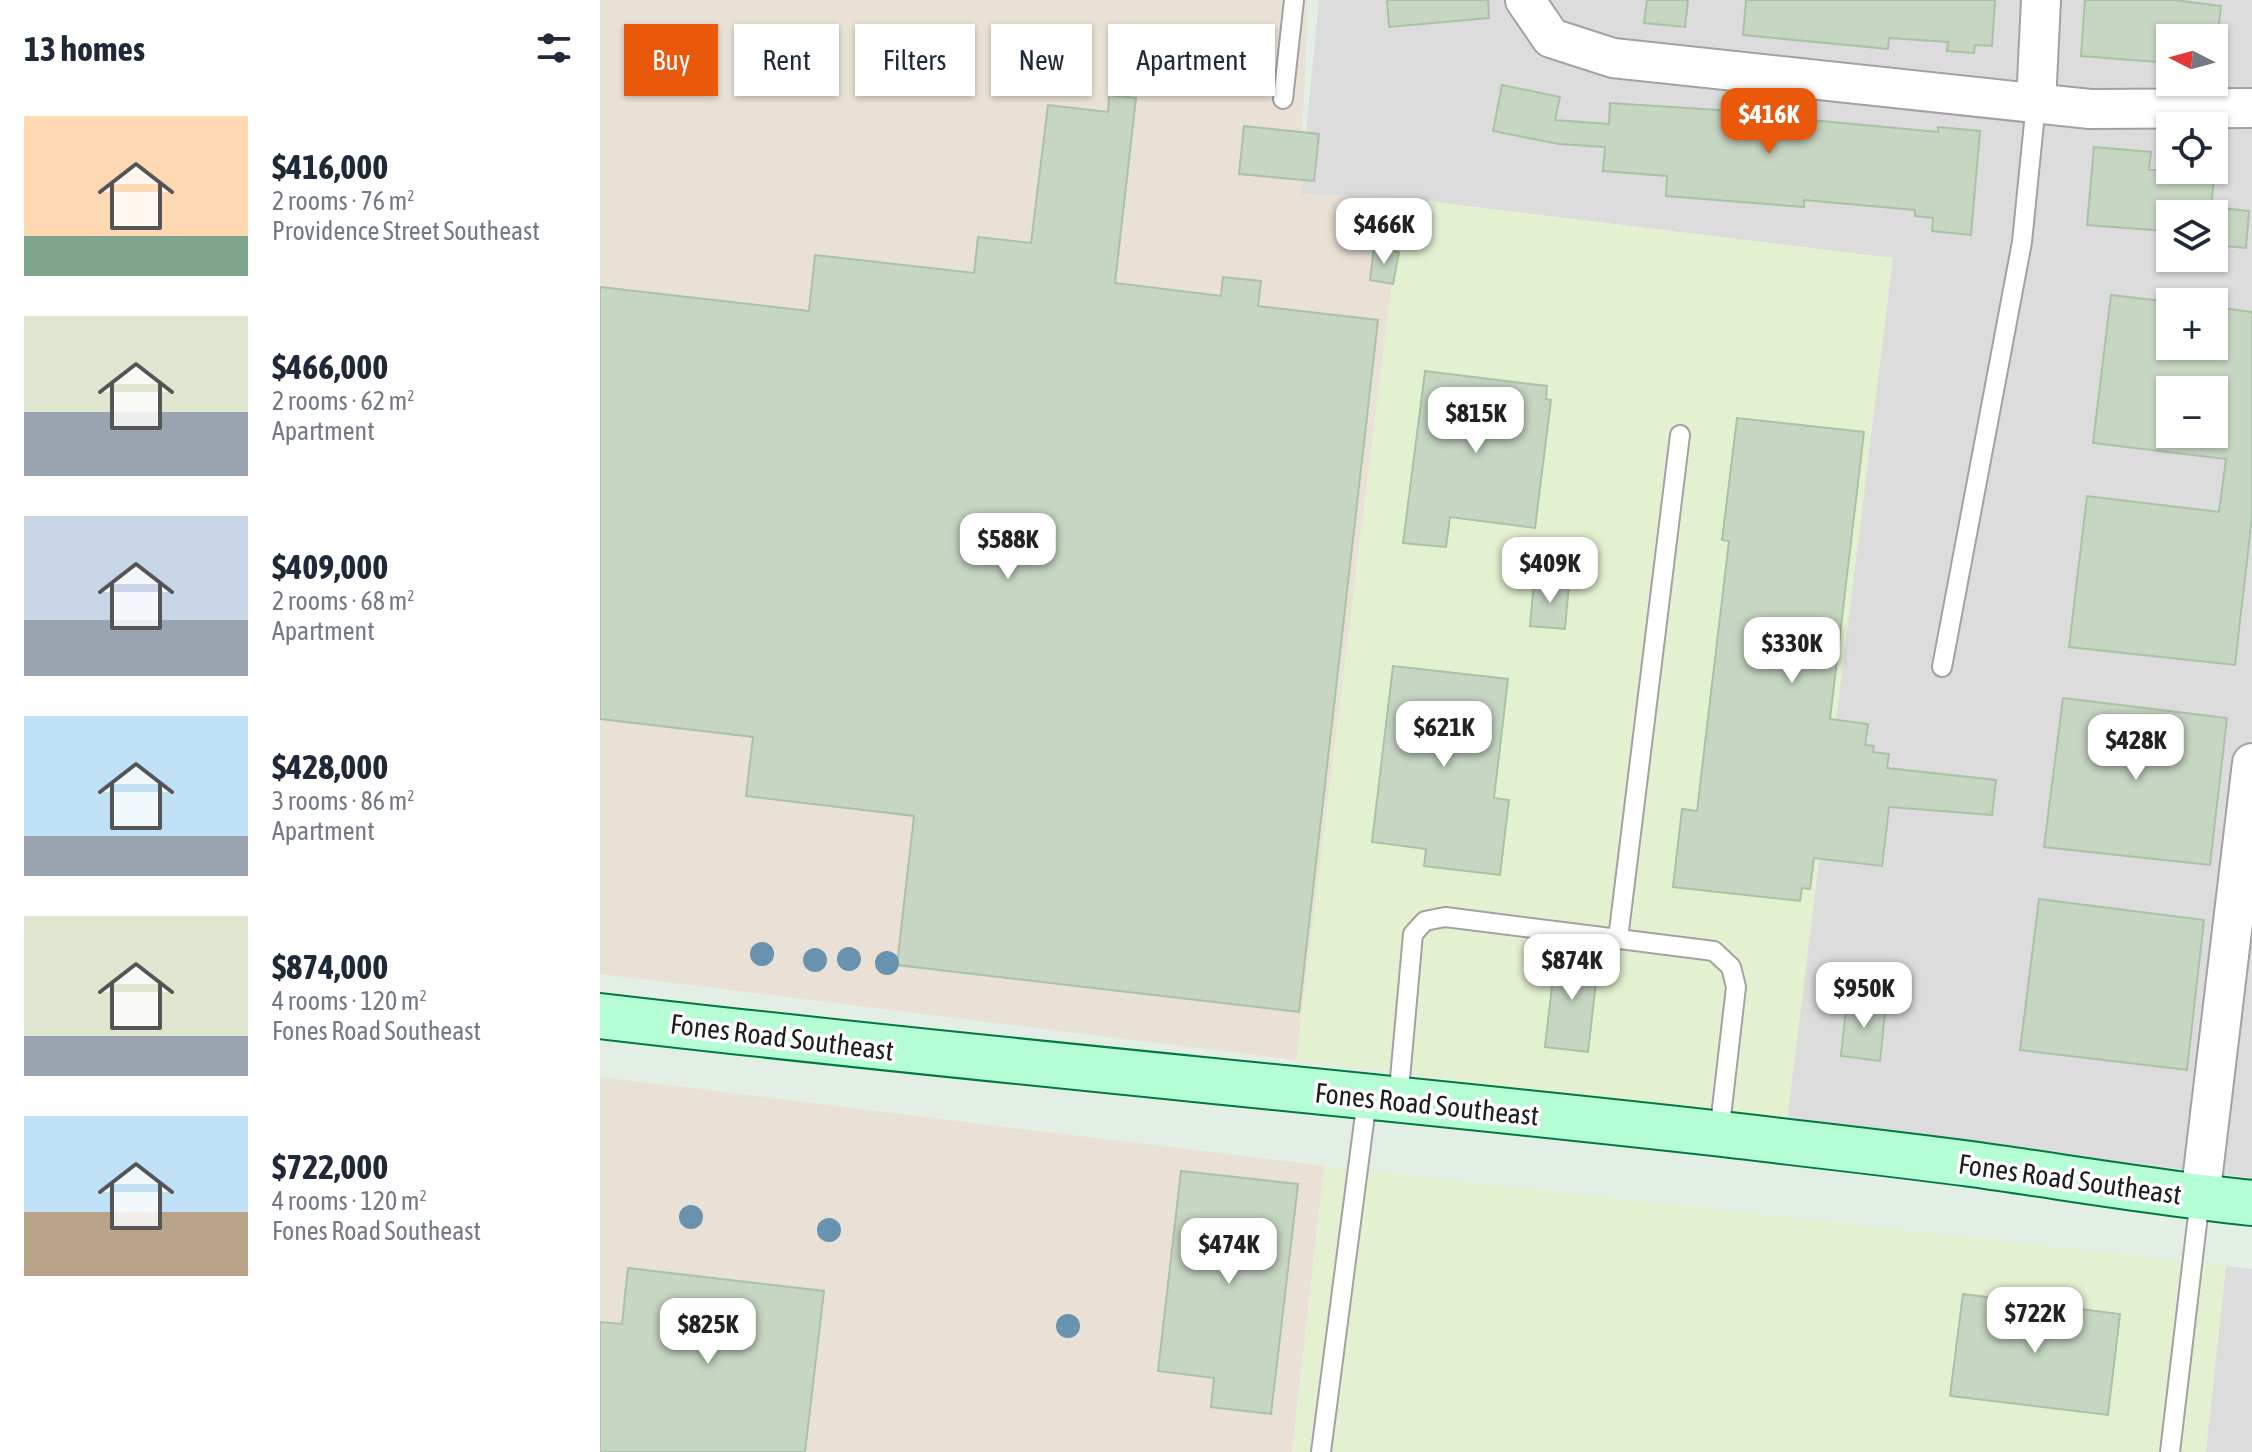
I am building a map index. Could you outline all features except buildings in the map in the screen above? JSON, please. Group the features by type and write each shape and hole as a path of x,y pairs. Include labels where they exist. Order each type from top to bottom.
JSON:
{"street":[{"path":"1525,0 1551,38 1613,58 2090,109 2252,108"},
{"path":"2036,103 2041,0"},
{"path":"2200,1198 2252,763"},
{"name":"Fones Road Southeast","path":"600,1016 892,1050 1147,1073 1719,1134 2252,1203"}],"lane":[{"path":"1283,99 1294,0"},
{"path":"1942,667 2022,242 2036,103"},
{"path":"1618,939 1680,435"},
{"path":"1321,1452 1413,934 1425,921 1445,917 1714,951 1731,967 1736,987 1719,1134"},
{"path":"2170,1452 2200,1198"}],"shaded area":[{"path":"600,0 1308,0 1300,194 1402,198 1296,1060 600,974"},
{"path":"1319,0 2252,0 2252,1178 1787,1121 1892,258 1402,198 1300,194"},
{"path":"1402,198 1893,258 1787,1121 1296,1060"},
{"path":"600,1077 1324,1166 1292,1452 600,1452"},
{"path":"1324,1166 2226,1266 2205,1452 1293,1452"},
{"path":"2226,1266 2252,1269 2252,1452 2206,1452"}]}
